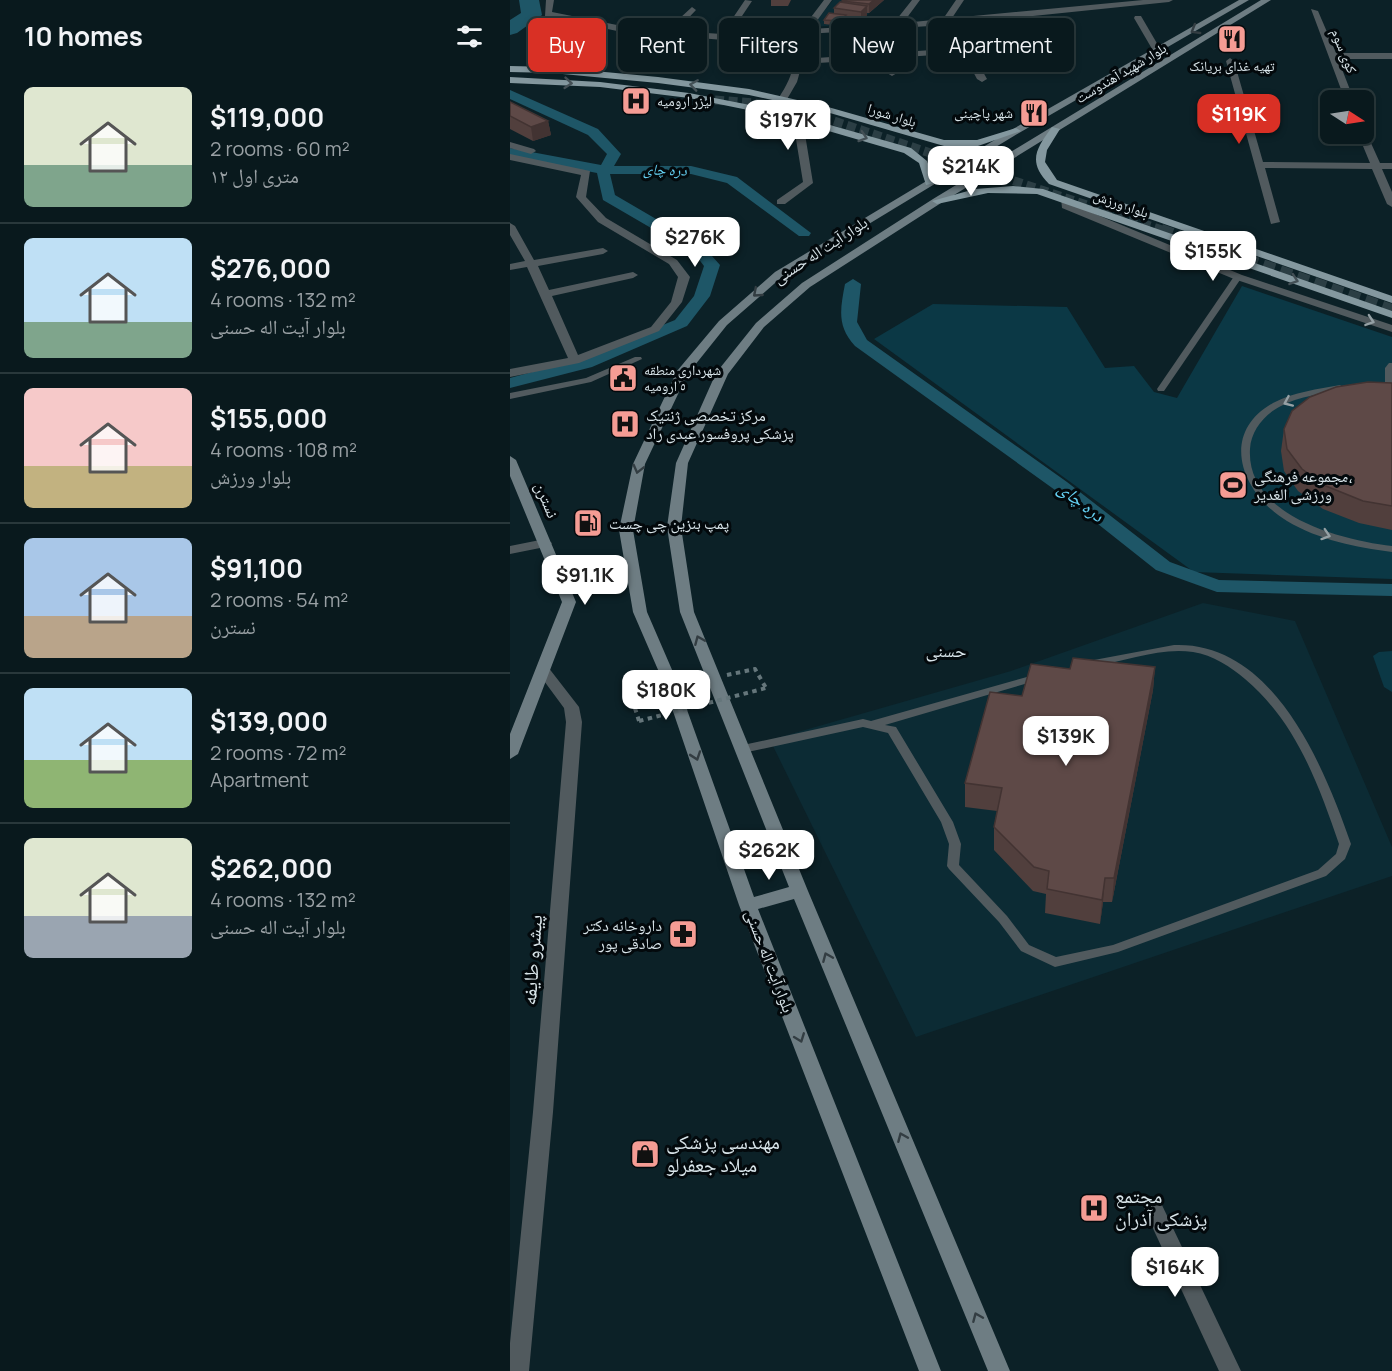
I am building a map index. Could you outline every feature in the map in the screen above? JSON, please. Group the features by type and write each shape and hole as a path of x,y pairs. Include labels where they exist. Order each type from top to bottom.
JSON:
{"main road":[{"name":"بلوار شهید آهندوست","path":"966,161 1245,0"},
{"name":"بلوار شهید آهندوست","path":"990,169 1267,0"},
{"name":"بلوار شورا","path":"511,71 552,70 658,80 783,99 825,109 928,141 978,143 1016,131"},
{"name":"بلوار شورا","path":"510,80 644,90 733,103 810,120 909,152 926,165 930,183"},
{"path":"1053,182 1045,174 1038,158 1041,149 1055,129"},
{"path":"909,152 927,150 930,147 928,141"},
{"path":"982,152 1006,159"},
{"name":"بلوار آیت اله حسنی","path":"930,1371 748,905 669,679 640,612 626,530 639,464 681,374 723,323 779,274 966,161"},
{"name":"بلوار آیت اله حسنی","path":"990,169 806,285 760,325 722,374 682,463 674,527 687,612 799,891 999,1371"},
{"path":"949,171 974,179"},
{"path":"1039,191 1035,189 1036,183 1053,182"},
{"name":"بلوار ورزش","path":"1053,182 1392,300"},
{"name":"بلوار ورزش","path":"937,201 960,194 998,189 1039,191 1392,315"},
{"name":"نسترن","path":"510,460 516,486 545,543 569,602 511,749"},
{"path":"748,905 799,891"}],"street":[{"path":"550,0 548,14 618,28"},
{"path":"815,18 828,0"},
{"path":"902,18 916,0"},
{"path":"948,18 960,0"},
{"path":"1075,10 1080,0"},
{"path":"988,18 1169,0"},
{"path":"737,18 748,1"},
{"path":"684,18 692,10"},
{"name":"کوی سوم","path":"1314,11 1346,90"},
{"path":"1138,18 1158,52"},
{"path":"1332,56 1392,56"},
{"path":"1230,61 1275,222"},
{"path":"783,99 795,79 796,72"},
{"path":"978,72 982,79"},
{"path":"781,202 808,183 799,127 810,120"},
{"path":"1367,144 1392,204"},
{"path":"510,145 531,151"},
{"path":"510,157 532,164 586,173 581,197 602,220 673,262 684,277 676,302 655,329 575,360 510,373"},
{"path":"1259,165 1392,165"},
{"path":"1065,200 1066,206 1238,277 1392,329"},
{"path":"510,226 531,263 575,360"},
{"path":"510,267 603,251"},
{"path":"544,294 633,275"},
{"path":"510,550 545,543"},
{"name":"پیشرو طایفه","path":"518,1371 543,1112 574,722 571,707 543,670"},
{"path":"1154,1209 1230,1371"}],"lane":[{"path":"1161,389 1238,277"},
{"path":"510,396 588,380 638,359"},
{"path":"1378,387 1390,387 1389,368 1392,365"},
{"path":"1355,387 1303,394 1270,409 1250,430 1243,455 1252,482 1276,509 1315,531 1362,546 1392,549"},
{"path":"743,749 863,723 892,730 947,822 955,844 953,866 1003,919 1025,948 1055,962 1114,949 1322,873 1341,856 1346,844 1329,796 1302,737 1265,688 1224,658 1185,648 1079,666"},
{"path":"874,724 1045,675"}],"path":[{"path":"669,679 629,689 639,721 766,688 755,669 715,677"}],"shaded area":[{"path":"833,0 884,0 864,18 831,18 831,26 819,26 818,18"},
{"name":"مجموعه فرهنگی، ورزشی الغدیر","path":"1242,286 1392,337 1392,579 1194,572 874,339 933,304 1067,307 1105,368 1134,366 1154,392 1177,398"},
{"path":"1203,603 1295,621 1392,847 1392,876 916,1037 770,740 1011,671"},
{"path":"1392,651 1392,692 1384,687 1373,656 1379,652"}],"building":[{"path":"843,0 874,0 869,4"},
{"path":"840,2 867,6 861,12 834,8"},
{"path":"829,13 846,15 843,18 824,20"},
{"path":"510,102 548,121 531,127 510,116"},
{"path":"1368,382 1392,383 1392,506 1363,501 1326,486 1302,469 1287,449 1284,429 1292,411 1310,397 1336,387"},
{"path":"1073,658 1155,667 1114,878 1105,878 1102,900 1047,889 1049,871 1034,867 994,827 1002,788 965,783 990,692 1022,696 1031,664 1070,669"}],"waterway":[{"path":"510,29 532,15 529,0"},
{"path":"510,94 593,132 614,154 605,169"},
{"name":"دره چای","path":"510,152 605,169"},
{"path":"510,383 586,363 681,323 693,310 709,281 712,265 699,250 608,197 603,174 605,169"},
{"name":"دره چای","path":"605,169 691,170 732,180 804,233"},
{"name":"دره چای","path":"853,284 848,315 851,329 861,343 1061,486 1163,566 1217,586 1392,590"}],"tunnel":[{"path":"715,100 766,104 825,118 1165,231"},
{"path":"1161,230 1392,310"}],"place":[{"name":"تهیه غذای بریانک","path":"1232,39"},
{"name":"لیزر ارومیه","path":"636,101"},
{"name":"شهر پاچینی","path":"1034,113"},
{"name":"شهردارى منطقه ٥ ارومیه","path":"623,378"},
{"name":"مرکز تخصصی ژنتیک پزشکی پروفسور عبدی راد","path":"625,424"},
{"name":"مجموعه فرهنگی، ورزشی الغدیر","path":"1233,485"},
{"name":"پمپ بنزین چى چست","path":"588,523"},
{"name":"داروخانه دکتر صادقی پور","path":"683,934"},
{"name":"مهندسی پزشکی میلاد جعفرلو","path":"645,1154"},
{"name":"مجتمع پزشکی آذران","path":"1094,1208"}],"district":[{"name":"حسنی","path":"946,651"}]}
